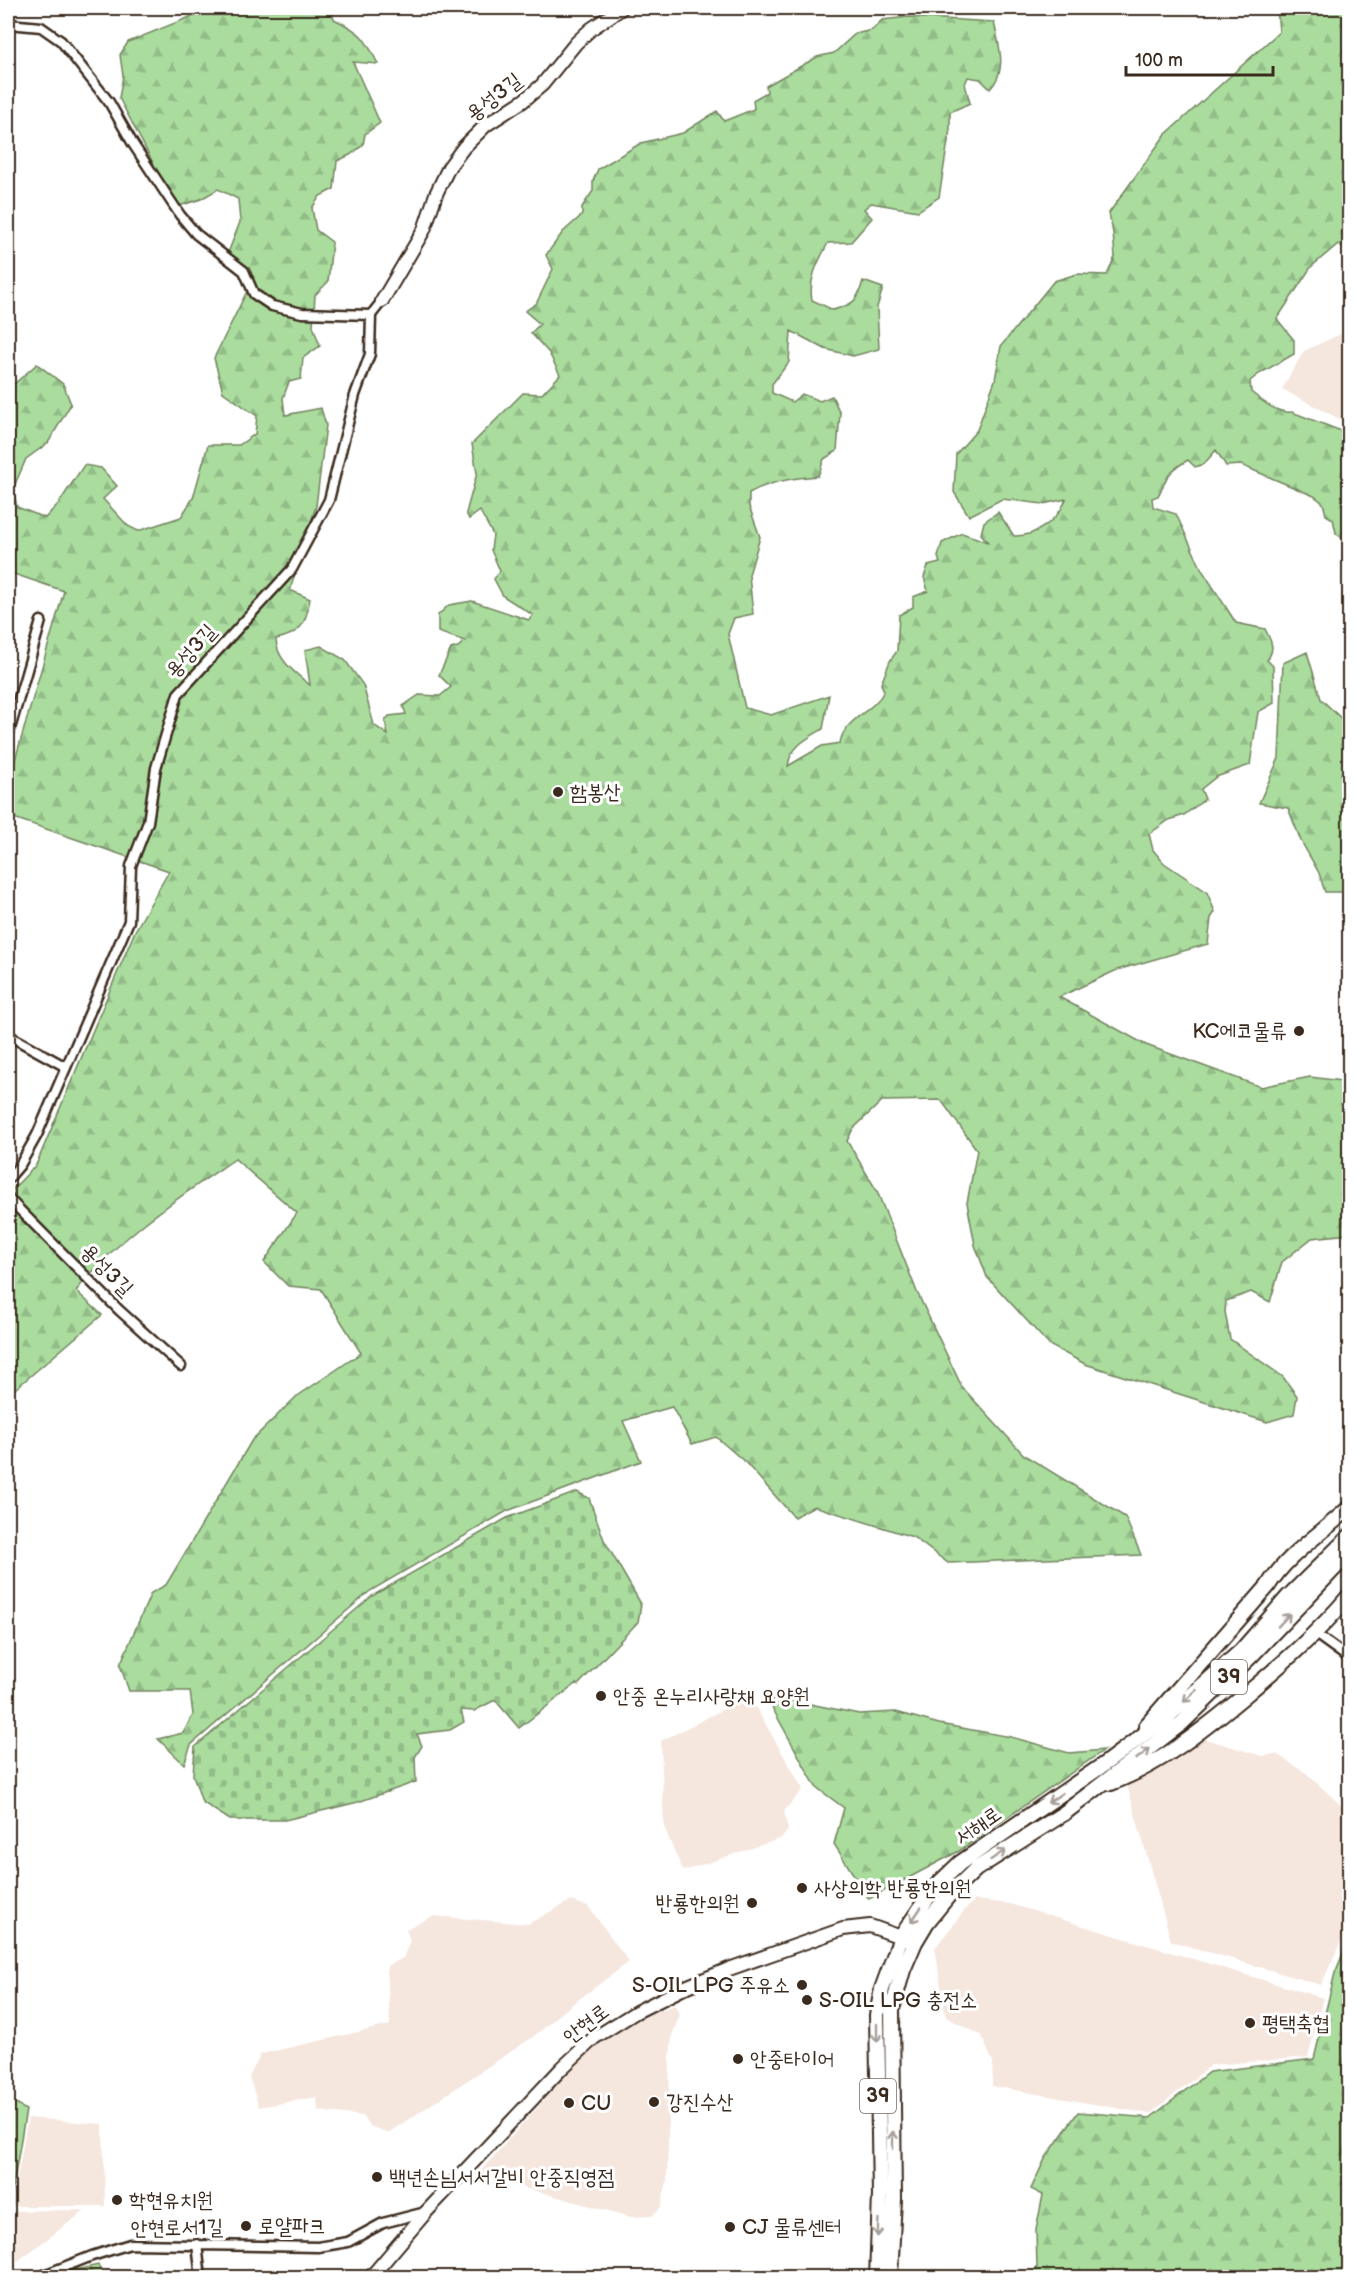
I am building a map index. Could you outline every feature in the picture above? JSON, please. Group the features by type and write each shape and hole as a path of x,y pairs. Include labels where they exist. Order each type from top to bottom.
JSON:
{"main road":[{"name":"용성3길","path":"382,301 424,230 436,194 449,167 464,147 486,125 523,101 542,85 576,43 591,29 622,8"},
{"path":"1131,1744 1283,1567 1350,1507"},
{"name":"서해로","path":"876,2277 880,2195 877,2015 882,1989 901,1937 934,1888 960,1863 1166,1718 1241,1651 1288,1597 1350,1536"},
{"name":"서해로","path":"890,2277 894,2199 892,2009 903,1970 927,1922 948,1896 976,1869 1063,1814 1182,1723 1252,1655 1350,1552"},
{"path":"1096,1789 1149,1765 1204,1729 1270,1675 1350,1594"},
{"name":"안현로","path":"370,2277 426,2212 562,2068 594,2038 636,2012 719,1973 843,1929 870,1926 915,1942"},
{"path":"894,2199 898,2277"}],"street":[{"path":"8,24 41,27 61,40 109,102 133,144 180,215 196,234 244,271 254,294 272,306 302,313 371,315 382,301"},
{"name":"용성3길","path":"8,1179 21,1165 37,1135 129,921 131,866 148,822 156,768 177,694 292,569 329,500 355,395 370,354 371,315"},
{"path":"8,736 40,621"},
{"path":"8,1035 66,1067"},
{"name":"용성3길","path":"8,1198 119,1310 181,1366"},
{"path":"1314,1633 1350,1659"},
{"name":"안현로서1길","path":"36,2277 130,2244 318,2247 348,2242 383,2223 426,2212"},
{"path":"197,2244 201,2277"}],"shaded area":[{"path":"1349,330 1349,424 1282,389 1304,351"},
{"path":"748,1697 803,1789 784,1811 788,1830 782,1838 683,1871 664,1827 661,1741"},
{"path":"1205,1739 1262,1756 1276,1754 1306,1773 1349,1813 1349,1923 1321,1985 1171,1941 1127,1785"},
{"path":"975,1900 1010,1904 1323,1998 1308,2057 1211,2065 1150,2114 992,2086 993,2062 981,2035 946,2017 935,1948"},
{"path":"570,1901 588,1906 629,1962 571,2005 533,2037 388,2133 370,2126 362,2116 318,2111 317,2097 259,2107 249,2077 261,2054 390,2025 387,1966 403,1958 410,1941 406,1929 433,1916 528,1924"},
{"path":"675,2005 680,2014 672,2035 670,2058 667,2181 661,2207 652,2216 631,2217 477,2175 586,2053 647,2015"},
{"path":"28,2118 103,2124 105,2206 12,2206"},
{"path":"86,2210 8,2268 8,2211"}],"green space":[{"path":"212,8 330,8 334,19 361,36 378,64 353,62 380,123 365,134 363,145 337,161 334,189 320,196 312,208 316,230 332,242 328,282 315,295 313,326 320,346 303,358 301,379 289,382 283,398 285,415 321,408 326,425 316,506 290,590 310,599 301,626 292,634 276,639 283,659 310,685 305,650 321,646 345,660 363,685 374,725 388,735 385,721 389,716 406,714 403,706 419,695 440,696 451,687 439,675 451,649 465,641 438,632 438,615 449,605 472,601 529,620 533,615 503,596 494,579 500,571 491,550 493,535 480,511 469,519 466,513 477,473 472,444 523,393 542,394 560,375 549,353 531,333 540,324 525,311 536,304 553,269 546,255 563,232 582,215 582,207 593,191 593,181 598,169 641,143 683,133 717,111 724,121 754,109 753,100 767,92 766,86 817,57 834,53 855,34 872,30 882,20 908,17 994,22 1001,57 999,74 990,89 980,79 968,77 965,84 970,103 950,112 950,129 939,197 918,211 871,203 864,209 872,218 851,242 828,243 815,271 811,285 812,300 833,310 854,301 863,281 883,288 877,307 879,349 853,356 825,349 791,331 789,362 772,384 772,393 792,402 802,394 820,401 832,396 840,413 837,451 824,459 818,476 783,481 749,493 749,506 760,537 749,575 753,614 734,618 728,634 745,708 771,715 829,695 823,729 796,748 789,759 788,766 822,746 840,743 847,727 884,691 881,684 890,661 897,651 899,615 913,607 913,597 928,591 924,577 928,566 940,563 938,557 942,543 962,533 988,542 981,534 984,522 998,512 1014,536 1022,536 1046,525 1063,506 1066,499 1043,504 1002,499 969,516 954,492 956,454 977,430 995,380 1001,346 1054,281 1077,274 1107,275 1115,257 1109,213 1165,135 1279,32 1277,8 1349,8 1349,248 1345,249 1338,244 1311,267 1277,319 1294,340 1294,354 1250,381 1251,392 1270,406 1349,434 1349,544 1336,533 1333,519 1326,515 1323,503 1314,496 1241,465 1226,466 1216,450 1204,464 1195,467 1188,460 1176,468 1169,475 1158,496 1152,498 1153,507 1176,514 1202,570 1236,623 1265,629 1272,644 1267,660 1273,666 1274,703 1258,712 1250,765 1216,777 1201,789 1205,799 1184,815 1169,820 1149,834 1153,850 1164,863 1207,892 1215,912 1211,918 1208,944 1117,970 1059,997 1146,1045 1261,1087 1310,1077 1349,1082 1349,1234 1312,1238 1282,1262 1270,1302 1251,1292 1226,1301 1225,1312 1230,1339 1283,1377 1297,1396 1294,1414 1267,1422 1085,1364 1049,1345 987,1277 975,1245 967,1203 977,1150 941,1100 882,1101 853,1129 847,1141 877,1191 917,1292 962,1387 1024,1455 1125,1517 1141,1555 948,1563 913,1537 814,1506 794,1517 745,1462 716,1437 692,1444 672,1407 623,1421 641,1461 507,1511 370,1591 191,1745 184,1764 158,1739 183,1733 193,1715 190,1691 129,1691 120,1665 151,1593 166,1585 252,1440 296,1397 361,1353 321,1289 288,1286 264,1262 297,1213 235,1159 150,1219 93,1271 76,1291 102,1315 8,1395 8,1194 36,1165 135,931 169,871 8,816 8,784 64,591 8,572 8,393 13,385 37,364 63,384 71,404 48,443 26,459 13,489 17,507 45,518 59,503 84,465 101,468 117,486 103,499 128,526 138,531 181,517 193,498 208,445 239,445 255,434 257,416 223,392 214,358 254,277 228,253 240,222 238,199 218,189 201,199 179,206 161,178 119,98 123,76 120,55 128,42"},
{"path":"1307,652 1321,699 1349,726 1349,892 1325,892 1319,873 1301,841 1288,808 1259,803 1279,758 1283,663"},
{"path":"577,1492 589,1498 604,1540 641,1604 638,1622 578,1685 576,1684 519,1728 495,1700 474,1711 461,1710 464,1722 450,1730 417,1734 422,1746 415,1757 416,1782 358,1802 285,1820 230,1820 202,1802 193,1775 195,1747 372,1596 507,1518"},
{"path":"776,1697 859,1714 896,1712 939,1724 1011,1737 1069,1753 1104,1750 959,1851 869,1899 834,1844 844,1808 816,1787 769,1702"},
{"path":"1349,1939 1349,2277 1167,2278 1165,2274 1157,2278 1025,2277 1037,2268 1036,2230 1043,2195 1031,2189 1045,2159 1078,2112 1150,2118 1209,2072 1314,2059 1335,1973"},
{"path":"8,2099 26,2110 10,2204 8,2204"},
{"path":"98,2265 105,2277 44,2278 45,2277"}],"place":[{"name":"함봉산","path":"558,792"},
{"name":"KC에코물류","path":"1299,1031"},
{"name":"안중 온누리사랑채 요양원","path":"601,1696"},
{"name":"사상의학 반룡한의원","path":"802,1888"},
{"name":"반룡한의원","path":"752,1903"},
{"name":"S-OIL LPG 주유소","path":"802,1985"},
{"name":"S-OIL LPG 충전소","path":"807,2000"},
{"name":"평택축협","path":"1250,2023"},
{"name":"안중타이어","path":"738,2059"},
{"name":"강진수산","path":"654,2102"},
{"name":"CU","path":"569,2103"},
{"name":"백년손님서서갈비 안중직영점","path":"377,2177"},
{"name":"학현유치원","path":"117,2200"},
{"name":"로얄파크","path":"246,2226"},
{"name":"CJ 물류센터","path":"730,2227"}]}
